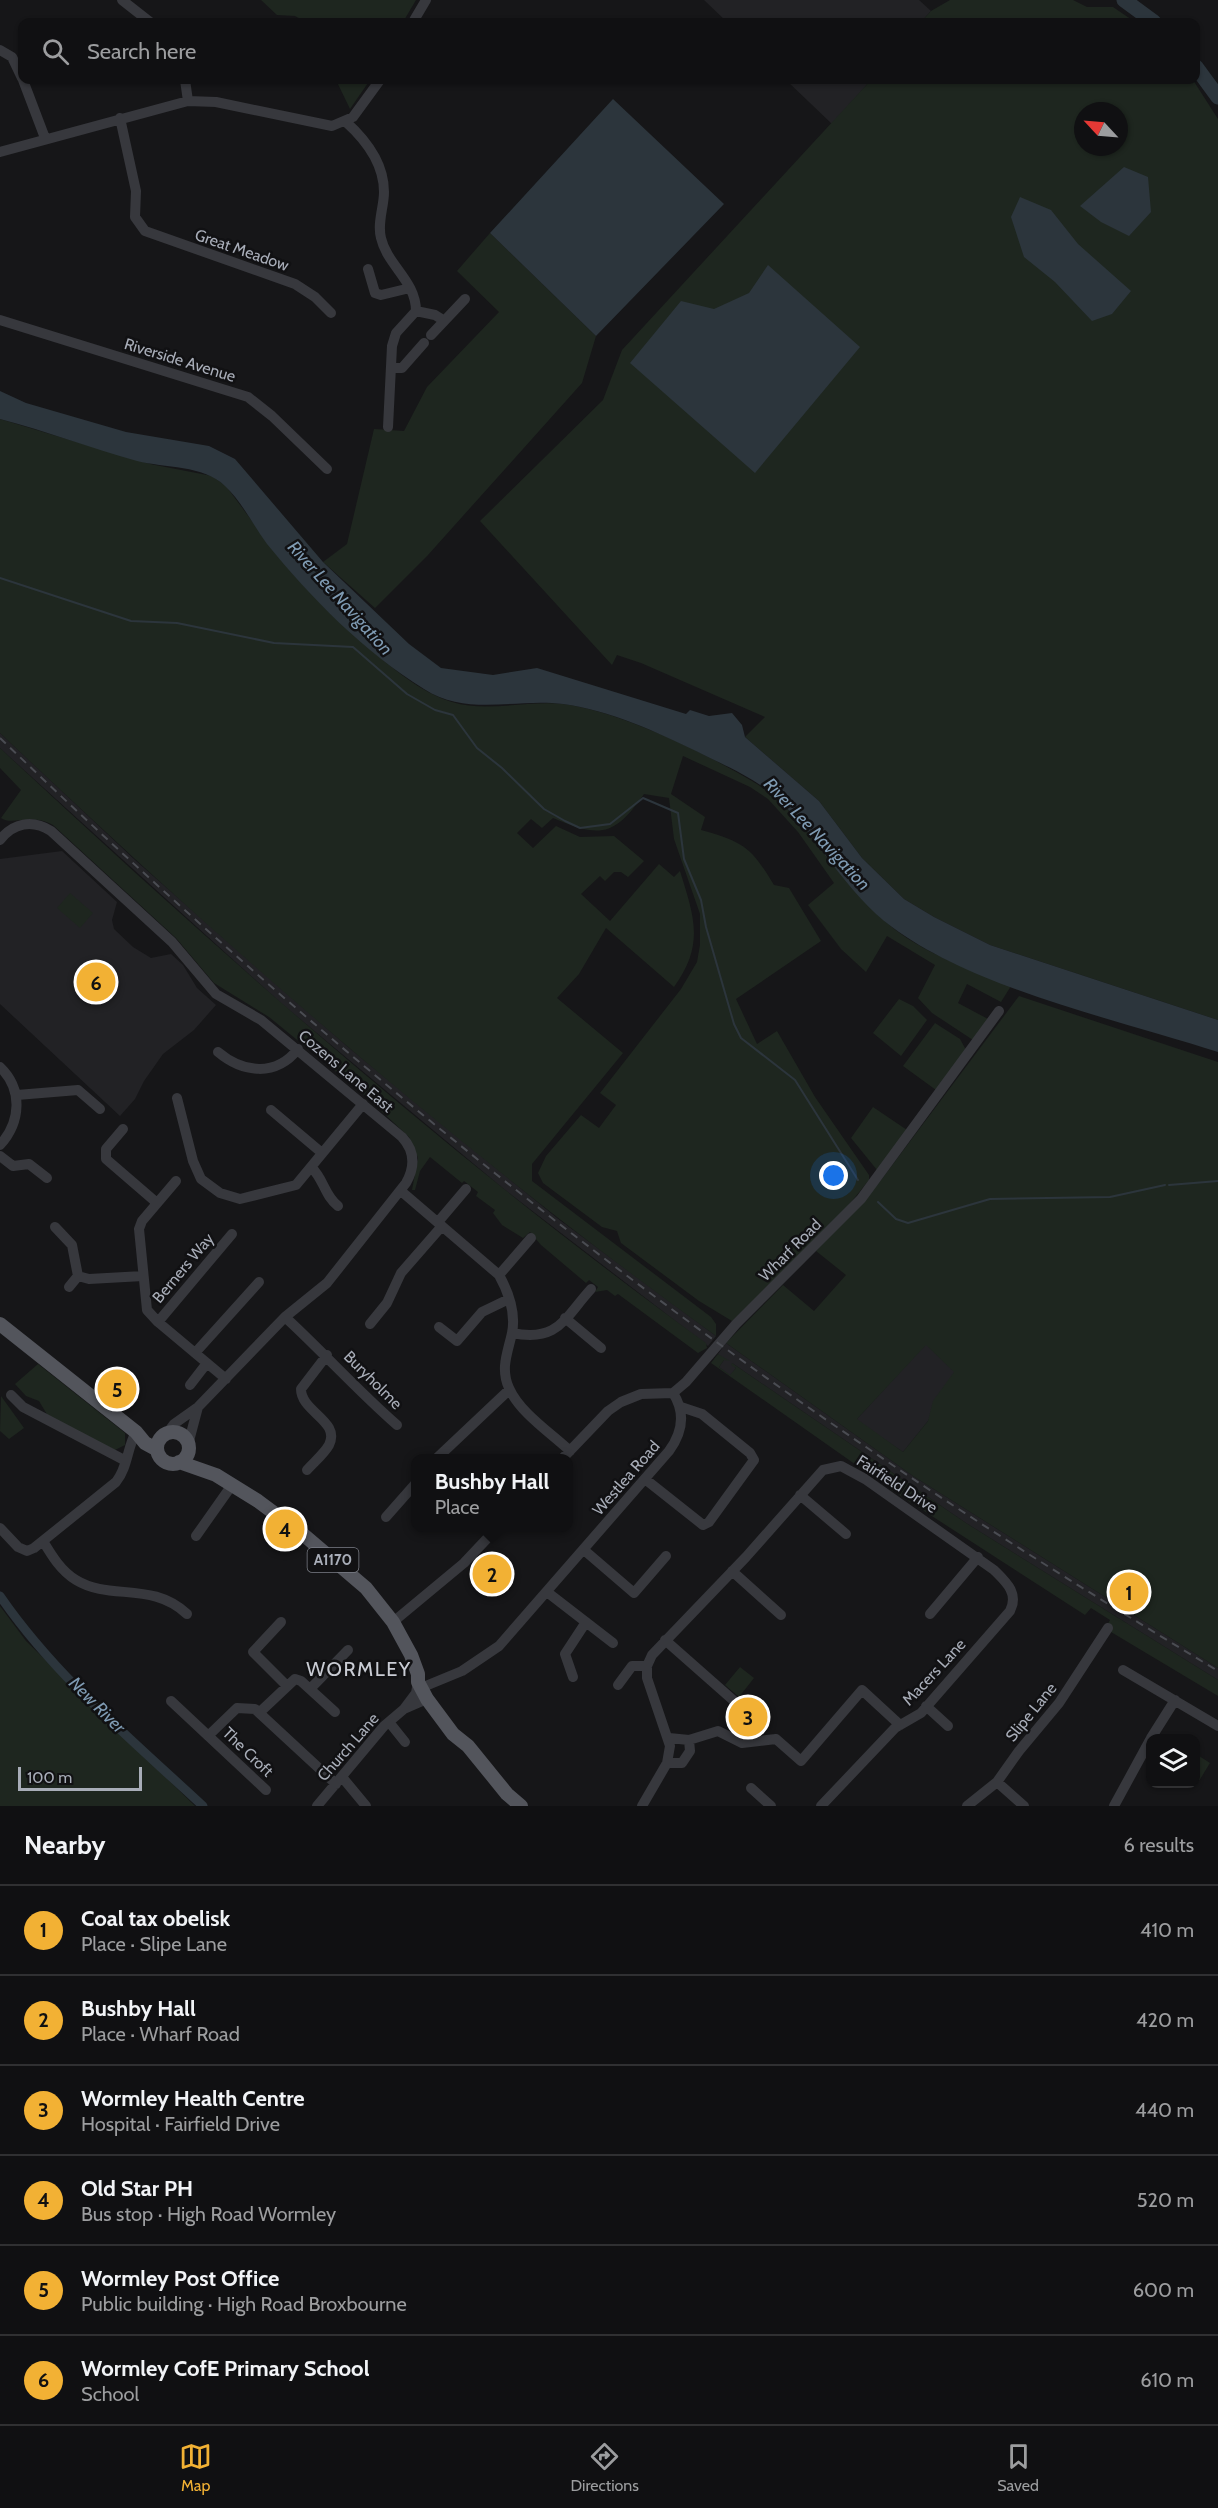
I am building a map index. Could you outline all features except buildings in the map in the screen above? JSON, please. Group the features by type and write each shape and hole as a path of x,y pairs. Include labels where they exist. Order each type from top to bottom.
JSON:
{"main road":[{"path":"0,1324 153,1438 190,1445 179,1462 173,1464 165,1462 153,1438"},
{"name":"A1170","path":"190,1445 216,1475"},
{"name":"A1170","path":"179,1462 216,1475 232,1485 284,1520 351,1574 393,1622 423,1685"},
{"path":"423,1685 495,1781 521,1806"}],"street":[{"path":"122,0 145,18"},
{"path":"415,18 426,0"},
{"path":"0,50 12,57 18,69"},
{"path":"25,84 45,138"},
{"path":"186,84 188,101"},
{"path":"0,152 188,101 216,102 332,126 346,122 353,117 377,84"},
{"name":"Great Meadow","path":"120,118 136,191 135,217 138,225 157,236 296,284 315,297 331,313"},
{"path":"346,122 366,140 376,157 384,192 380,237 410,288 416,311"},
{"path":"368,269 375,293 381,295 410,288"},
{"path":"391,368 402,368 443,320 465,299"},
{"path":"416,311 435,315 443,320"},
{"path":"388,427 391,368 396,333 416,311"},
{"name":"Riverside Avenue","path":"0,320 248,397 272,416 327,469"},
{"name":"Cozens Lane East","path":"0,840 4,827 31,824 51,831 172,942 216,994 261,1020 409,1145 413,1168 401,1191 327,1283 285,1317 198,1407 153,1438"},
{"name":"Wharf Road","path":"674,1393 736,1324 861,1198 999,1011"},
{"path":"218,1052 237,1066 275,1068 286,1063 298,1049"},
{"path":"0,1067 10,1078 17,1095 15,1119 0,1144"},
{"path":"17,1095 78,1090 100,1109"},
{"path":"177,1098 196,1170 201,1179 220,1193 240,1198 285,1190 296,1185 363,1104"},
{"path":"271,1110 322,1153"},
{"path":"123,1129 106,1149 105,1159 157,1203"},
{"path":"0,1156 13,1166 29,1164 46,1178"},
{"path":"311,1167 321,1177 328,1196 338,1206"},
{"name":"Berners Way","path":"176,1181 139,1229 147,1310 158,1322 226,1379"},
{"path":"370,1324 387,1303 404,1269 466,1189"},
{"path":"401,1191 499,1275 513,1316 504,1372 509,1390 566,1454"},
{"path":"55,1227 72,1245 78,1276"},
{"name":"Berners Way","path":"158,1322 232,1234"},
{"path":"499,1275 531,1238"},
{"path":"78,1276 89,1279 143,1276"},
{"path":"69,1287 78,1276"},
{"path":"195,1353 260,1282"},
{"path":"512,1333 545,1335 555,1330 591,1289"},
{"path":"439,1326 457,1341 482,1312 509,1299"},
{"name":"Buryholme","path":"285,1317 327,1355 354,1387 397,1425"},
{"path":"565,1318 601,1348"},
{"name":"Buryholme","path":"307,1470 328,1447 331,1433 328,1425 303,1402 301,1389 327,1355"},
{"path":"190,1384 207,1363"},
{"path":"441,1454 500,1396 509,1390"},
{"path":"568,1454 621,1402 635,1395 674,1393 681,1407 702,1414 750,1453 754,1460 709,1522 703,1525 645,1479"},
{"path":"11,1395 29,1410 128,1456"},
{"path":"190,1445 198,1407"},
{"name":"Westlea Road","path":"423,1685 462,1671 489,1654 515,1629 678,1438 681,1407"},
{"path":"0,1528 18,1547 27,1551 43,1541 116,1482 128,1456 130,1443 153,1438"},
{"name":"Fairfield Drive","path":"647,1666 665,1640 732,1571 823,1470 841,1466 864,1479 978,1557 1009,1585 1013,1604"},
{"path":"196,1536 232,1485"},
{"path":"386,1517 411,1489"},
{"path":"800,1495 846,1534"},
{"path":"393,1622 464,1563 492,1532"},
{"path":"43,1541 58,1563 76,1580 96,1589 126,1590 153,1596 187,1614"},
{"path":"584,1550 634,1593 666,1556"},
{"path":"930,1614 978,1557"},
{"path":"732,1571 781,1615"},
{"path":"547,1592 613,1643"},
{"name":"Macers Lane","path":"821,1806 900,1725 926,1706 1010,1611 1013,1604"},
{"path":"281,1622 253,1652 286,1685"},
{"path":"573,1677 565,1654 586,1622"},
{"name":"Slipe Lane","path":"967,1806 997,1782 1018,1751 1059,1703 1108,1628"},
{"path":"665,1640 733,1700"},
{"path":"310,1689 348,1650"},
{"path":"618,1684 632,1666 647,1666 651,1690 669,1738 667,1763 642,1806"},
{"path":"1123,1670 1218,1726"},
{"path":"335,1712 310,1689 295,1679 286,1685 260,1712 366,1806"},
{"name":"Church Lane","path":"317,1806 423,1685"},
{"name":"Church Lane","path":"404,1709 423,1685"},
{"path":"669,1738 689,1740 718,1731 742,1743 776,1739 801,1761 862,1690 900,1725"},
{"path":"1154,1734 1175,1700"},
{"name":"The Croft","path":"171,1701 266,1790"},
{"name":"The Croft","path":"208,1735 237,1708 247,1706 260,1712"},
{"path":"926,1706 948,1726"},
{"path":"389,1722 405,1742"},
{"path":"667,1763 677,1764 688,1758 689,1740"},
{"path":"1114,1806 1146,1748"},
{"path":"997,1782 1024,1806"},
{"path":"751,1788 771,1806"}],"shaded area":[{"path":"261,0 416,0 405,18 299,18 277,15"},
{"path":"704,0 919,0 931,11 925,18 723,18"},
{"path":"950,0 1073,0 1087,7 1113,7 1129,18 925,18 931,11"},
{"path":"338,84 367,84 350,109"},
{"path":"790,84 867,84 832,124"},
{"path":"867,84 1196,84 1218,119 1218,1020 990,945 904,899 862,858 819,801 745,737 765,717 641,663 617,655 612,665 480,521 603,400 622,350"},
{"path":"490,233 596,336 582,383 428,555 375,608 323,562 347,544 374,429 404,431 427,387 499,312 457,271"},
{"path":"0,419 150,464 212,476 226,486 276,553 311,594 396,671 418,686 440,698 465,705 549,703 585,708 660,734 710,758 752,781 790,811 868,905 900,933 945,959 1011,986 1001,1002 967,984 958,1003 988,1019 973,1040 932,1013 918,998 935,965 887,936 866,972 841,949 808,905 834,883 798,832 768,799 750,787 683,756 671,794 705,817 701,830 727,838 745,848 759,862 774,885 789,888 821,941 736,999 757,1044 777,1031 815,1097 869,1175 869,1180 831,1227 732,1321 699,1301 621,1243 617,1231 602,1227 543,1183 538,1173 546,1156 581,1115 599,1128 616,1105 600,1093 681,989 697,962 700,945 700,914 674,839 669,798 644,794 624,819 605,830 583,829 553,818 542,828 531,819 517,833 533,848 556,826 580,837 614,836 644,861 628,877 621,872 614,872 605,881 600,876 581,894 610,921 659,864 674,877 680,871 694,930 690,957 674,987 606,928 579,974 557,998 623,1053 532,1164 532,1181 711,1317 716,1324 716,1336 529,1195 348,1047 172,892 0,733"},
{"path":"0,733 135,860 348,1047 557,1218 716,1336 708,1346 505,1190 282,1004 3,751 0,748"},
{"path":"0,748 256,981 432,1131 613,1274 706,1343 707,1348 698,1353 618,1294 615,1296 607,1290 595,1292 598,1287 589,1280 586,1283 541,1245 530,1232 523,1238 502,1225 493,1213 495,1210 476,1196 478,1192 464,1181 462,1183 430,1157 420,1171 415,1190 412,1190 418,1158 409,1137 362,1093 269,1017 214,983 176,938 53,825 37,820 11,821 1,818 21,790 0,768"},
{"path":"62,851 117,902 112,920 114,929 133,947 151,958 171,954 183,965 197,988 216,1005 194,1030 163,1054 144,1081 135,1099 120,1116 0,1004 0,859"},
{"path":"70,893 93,913 80,928 57,908"},
{"path":"1019,996 1218,1062 1218,1668 913,1476 726,1343 783,1285 814,1311 846,1275 816,1251 881,1180","holes":["926,1345 954,1372 933,1401 928,1421 903,1452 857,1419"]},
{"path":"899,999 913,1006 927,1020 901,1056 873,1033"},
{"path":"935,1023 960,1039 966,1050 936,1090 903,1066"},
{"path":"873,1107 907,1130 877,1170 851,1138"},
{"path":"726,1343 913,1476 1218,1668 1218,1680 966,1523 732,1363 736,1368 730,1376 719,1367 724,1360 718,1354"},
{"path":"926,1344 955,1372 928,1421 903,1452 856,1420"},
{"path":"718,1354 730,1361 724,1360 719,1367 730,1375 736,1368 731,1365 732,1363 966,1523 1218,1680 1218,1696 1111,1632 1106,1627 1110,1620 1091,1608 1085,1615 890,1489 892,1486 882,1479 884,1475 881,1473 876,1479 711,1363"},
{"path":"38,1364 125,1433 125,1445 115,1450 48,1416 39,1401 26,1396 15,1384"},
{"path":"1,1396 24,1428 9,1439 0,1431"},
{"path":"0,1606 26,1641 195,1806 0,1806"},
{"path":"740,1667 754,1678 739,1697 725,1685"},
{"path":"1200,1757 1210,1763 1200,1779"}],"water":[{"path":"613,99 724,204 596,336 490,233"},
{"path":"1124,167 1148,177 1151,212 1129,236 1101,222 1080,206"},
{"path":"1020,197 1051,210 1078,244 1131,291 1112,314 1092,321 1055,282 1024,257 1011,217"},
{"path":"768,265 860,347 755,473 630,363 681,301 714,309 749,293"},
{"name":"River Lee Navigation","path":"0,391 26,403 126,432 209,446 235,459 323,562 409,644 441,668 493,675 537,668 686,714 690,710 709,716 732,713 742,725 745,737 819,801 862,858 904,899 990,945 1218,1020 1218,1052 1049,1001 964,968 926,949 892,927 861,898 807,831 770,792 740,773 666,737 598,711 580,707 545,703 475,704 441,697 424,689 380,658 320,604 267,544 231,492 216,479 183,468 137,461 0,419"}],"waterway":[{"path":"1124,0 1149,18"},
{"path":"1200,72 1218,97"},
{"name":"River Lee Navigation","path":"0,578 131,621 177,623 274,643 353,647 407,694 435,710 453,715 477,748 502,768 544,809 565,821 580,828 610,824 643,798 678,813 684,859 701,900 706,927 734,1024 741,1038 795,1080 858,1180"},
{"path":"1169,1185 1218,1181"},
{"path":"878,1202 896,1219 908,1223 990,1199 1110,1197 1165,1185"},
{"name":"New River","path":"0,1596 45,1653 70,1680 122,1732 203,1806"}],"railway":[{"path":"0,738 205,928 311,1021 527,1199 751,1367 866,1447 1040,1562 1218,1671"}],"place":[{"name":"Wormley CofE Primary School","path":"96,982"},
{"name":"Wormley Post Office","path":"117,1389"},
{"name":"Old Star PH","path":"285,1529"},
{"name":"Bushby Hall","path":"492,1574"},
{"name":"Coal tax obelisk","path":"1129,1592"},
{"name":"Wormley Health Centre","path":"748,1717"}],"district":[{"name":"WORMLEY","path":"359,1669"}]}
